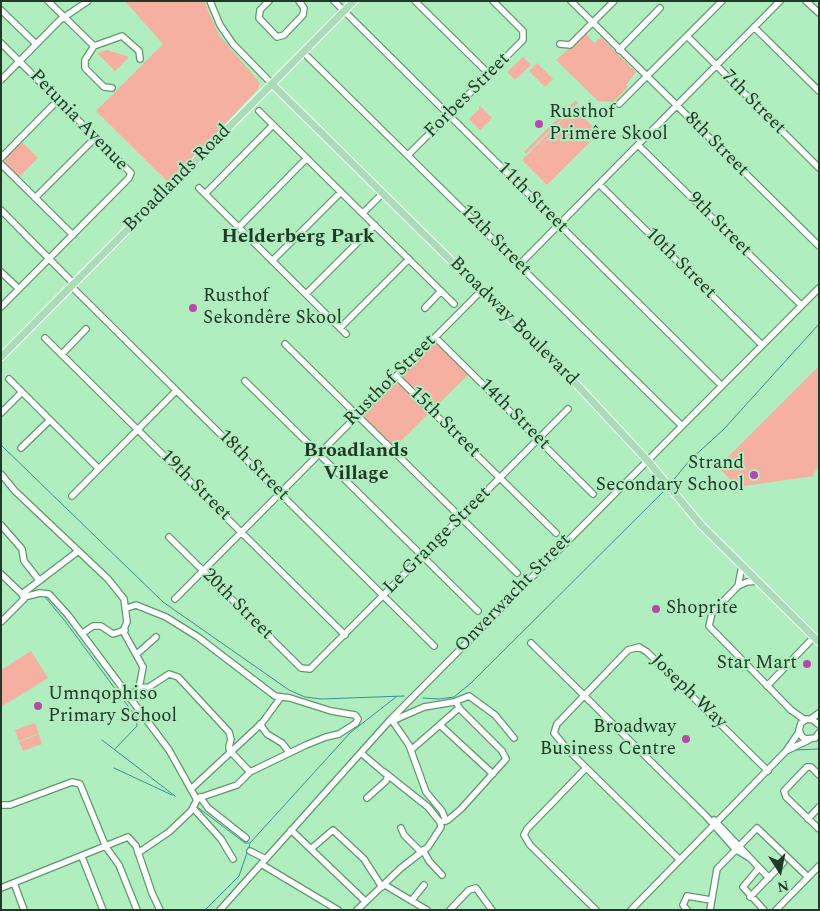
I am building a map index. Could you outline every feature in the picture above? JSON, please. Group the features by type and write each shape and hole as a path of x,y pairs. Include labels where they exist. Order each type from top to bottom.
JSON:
{"main road":[{"name":"Broadlands Road","path":"1,357 354,1"},
{"name":"Broadway Boulevard","path":"272,84 580,388 647,460 701,525 816,639"}],"street":[{"path":"48,1 94,46"},
{"path":"1,80 64,17 88,1"},
{"name":"Broadway Boulevard","path":"210,1 229,39 241,54 272,84"},
{"path":"269,1 260,10 258,18 277,37 284,35 303,15 304,8 299,1"},
{"name":"11th Street","path":"334,1 721,384"},
{"path":"415,1 489,74"},
{"name":"Forbes Street","path":"408,155 521,43 525,36 524,31 493,1"},
{"name":"8th Street","path":"571,1 819,246"},
{"path":"560,44 570,44 614,1"},
{"path":"619,104 722,1"},
{"path":"519,265 780,1"},
{"path":"806,1 819,13"},
{"path":"620,50 660,8"},
{"path":"1,10 36,44"},
{"path":"754,27 819,91"},
{"path":"112,88 104,87 84,68 84,60 94,46 122,36 139,51 140,59"},
{"name":"7th Street","path":"687,36 819,168"},
{"name":"Petunia Avenue","path":"1,43 128,168 130,176 1,307"},
{"name":"12th Street","path":"308,57 680,425"},
{"path":"1,158 58,100"},
{"path":"260,111 454,304"},
{"path":"204,194 274,125"},
{"path":"35,198 96,137"},
{"name":"9th Street","path":"638,145 801,305"},
{"path":"239,227 307,158"},
{"path":"1,164 73,235"},
{"name":"10th Street","path":"600,184 761,344"},
{"path":"199,188 346,334"},
{"path":"272,261 341,192"},
{"path":"363,213 383,193"},
{"name":"18th Street","path":"1,210 50,258 73,285 176,390 434,646"},
{"path":"306,294 374,225"},
{"path":"340,328 408,259"},
{"path":"1,272 19,289"},
{"name":"Onverwacht Street","path":"220,910 391,720 680,425 819,288"},
{"path":"425,308 441,291"},
{"name":"Rusthof Street","path":"175,599 481,291"},
{"path":"62,354 86,329"},
{"name":"14th Street","path":"435,337 593,494"},
{"name":"19th Street","path":"45,338 345,635"},
{"path":"285,344 517,573"},
{"name":"15th Street","path":"396,376 556,533"},
{"path":"9,379 99,469"},
{"path":"245,381 478,611"},
{"path":"72,496 176,390"},
{"path":"1,413 22,392"},
{"name":"Le Grange Street","path":"306,670 312,668 568,409"},
{"path":"21,448 50,420"},
{"path":"1,474 15,492 60,532 77,552 108,579 124,599 127,608 125,630 143,667 138,688 130,696"},
{"path":"1,487 8,481"},
{"path":"1,524 21,548 24,561 39,580"},
{"name":"20th Street","path":"169,537 301,668 306,670"},
{"path":"1,622 39,580 77,552"},
{"path":"742,566 742,576 738,586 712,613 709,626 791,710 819,725"},
{"path":"1,574 23,596"},
{"path":"738,586 747,582 757,581"},
{"path":"23,596 40,593 48,594 130,696 169,750 198,798 246,838"},
{"path":"127,608 136,605 166,616 198,637 275,696 354,715 358,719 356,723 339,734 326,737 289,752 250,772 237,785 198,798"},
{"path":"82,634 93,626 101,626 113,634 125,630"},
{"path":"137,654 156,637"},
{"path":"767,686 816,639"},
{"path":"531,643 769,878"},
{"name":"Joseph Way","path":"584,696 628,650 635,647 642,648 768,771"},
{"path":"138,688 148,687 169,674 178,677 229,732 231,753 250,772"},
{"path":"357,910 434,841 443,821 442,811 426,792 411,750 391,720 424,707 456,702 464,696 473,697 495,714 514,738"},
{"path":"584,696 556,724 554,730 556,739 679,859"},
{"path":"191,789 260,724 281,698"},
{"path":"443,821 461,809 506,759 505,754 459,708 456,702"},
{"path":"411,750 459,708"},
{"path":"791,710 802,737 819,742"},
{"path":"631,910 679,859 768,771 786,751 808,719 819,713"},
{"path":"260,724 267,734 282,743 289,752"},
{"path":"440,726 493,774"},
{"path":"786,751 811,740 819,734"},
{"path":"361,753 443,821"},
{"path":"819,775 807,767 784,792 786,797 819,829"},
{"path":"586,768 527,829 524,835 530,845 596,910"},
{"path":"367,798 388,778 384,772"},
{"path":"1,805 10,806 72,782 78,783 82,787 106,847 119,865 137,910"},
{"path":"138,853 169,832 193,808 198,798"},
{"path":"193,808 221,839 232,859"},
{"path":"808,819 819,808"},
{"path":"401,828 404,835 422,851 442,875"},
{"path":"710,910 717,869 758,828 808,877"},
{"path":"291,830 312,848 365,901"},
{"path":"312,848 333,830 364,859 383,886 428,910"},
{"path":"1,888 128,837 138,853 160,910"},
{"path":"250,851 338,910"},
{"path":"82,857 103,910"},
{"path":"750,897 783,863"},
{"path":"776,910 819,866"},
{"path":"759,868 743,886 750,897 764,910"},
{"path":"14,883 24,910"},
{"path":"412,900 424,885"},
{"path":"453,909 469,890 476,888 492,910"},
{"path":"687,910 683,906 687,896 711,900"}],"shaded area":[{"path":"125,1 204,1 219,35 260,83 258,89 169,183 96,111 163,44"},
{"path":"586,34 594,43 601,37 636,72 626,85 628,87 613,102 598,101 556,60"},
{"path":"107,50 129,57 115,71 97,53"},
{"path":"523,57 531,65 515,80 507,72"},
{"path":"537,63 553,79 545,87 529,71"},
{"path":"576,100 578,103 526,154 524,152"},
{"path":"479,105 492,118 480,130 469,119 479,109"},
{"path":"574,108 599,133 547,185 522,160"},
{"path":"21,141 38,158 19,177 5,164 5,158"},
{"path":"435,342 469,374 433,409 403,379 402,375"},
{"path":"819,366 819,467 813,474 814,476 737,487 718,467"},
{"path":"394,381 398,381 430,412 394,448 363,416"},
{"path":"31,651 48,678 1,707 1,670"},
{"path":"35,723 39,733 19,741 15,730"},
{"path":"39,734 42,744 23,751 19,742"}],"waterway":[{"path":"671,483 689,461 724,429 819,324"},
{"path":"1,445 163,602 289,690 305,697 321,699 404,696"},
{"path":"423,698 439,699 454,697 471,683 667,488"},
{"path":"41,596 45,597 65,621 136,717 137,726 115,749"},
{"path":"196,806 245,843 250,843 350,733 396,697"},
{"path":"102,740 175,796"},
{"path":"795,750 819,749"},
{"path":"114,768 172,795"},
{"path":"205,910 239,876 250,844"}],"place":[{"name":"Rusthof Primêre Skool","path":"539,124"},
{"name":"Rusthof Sekondêre Skool","path":"193,308"},
{"name":"Strand Secondary School","path":"754,475"},
{"name":"Shoprite","path":"656,609"},
{"name":"Star Mart","path":"807,664"},
{"name":"Umnqophiso Primary School","path":"38,706"},
{"name":"Broadway Business Centre","path":"686,739"}],"district":[{"name":"Helderberg Park","path":"298,238"},
{"name":"Broadlands Village","path":"356,464"}]}
